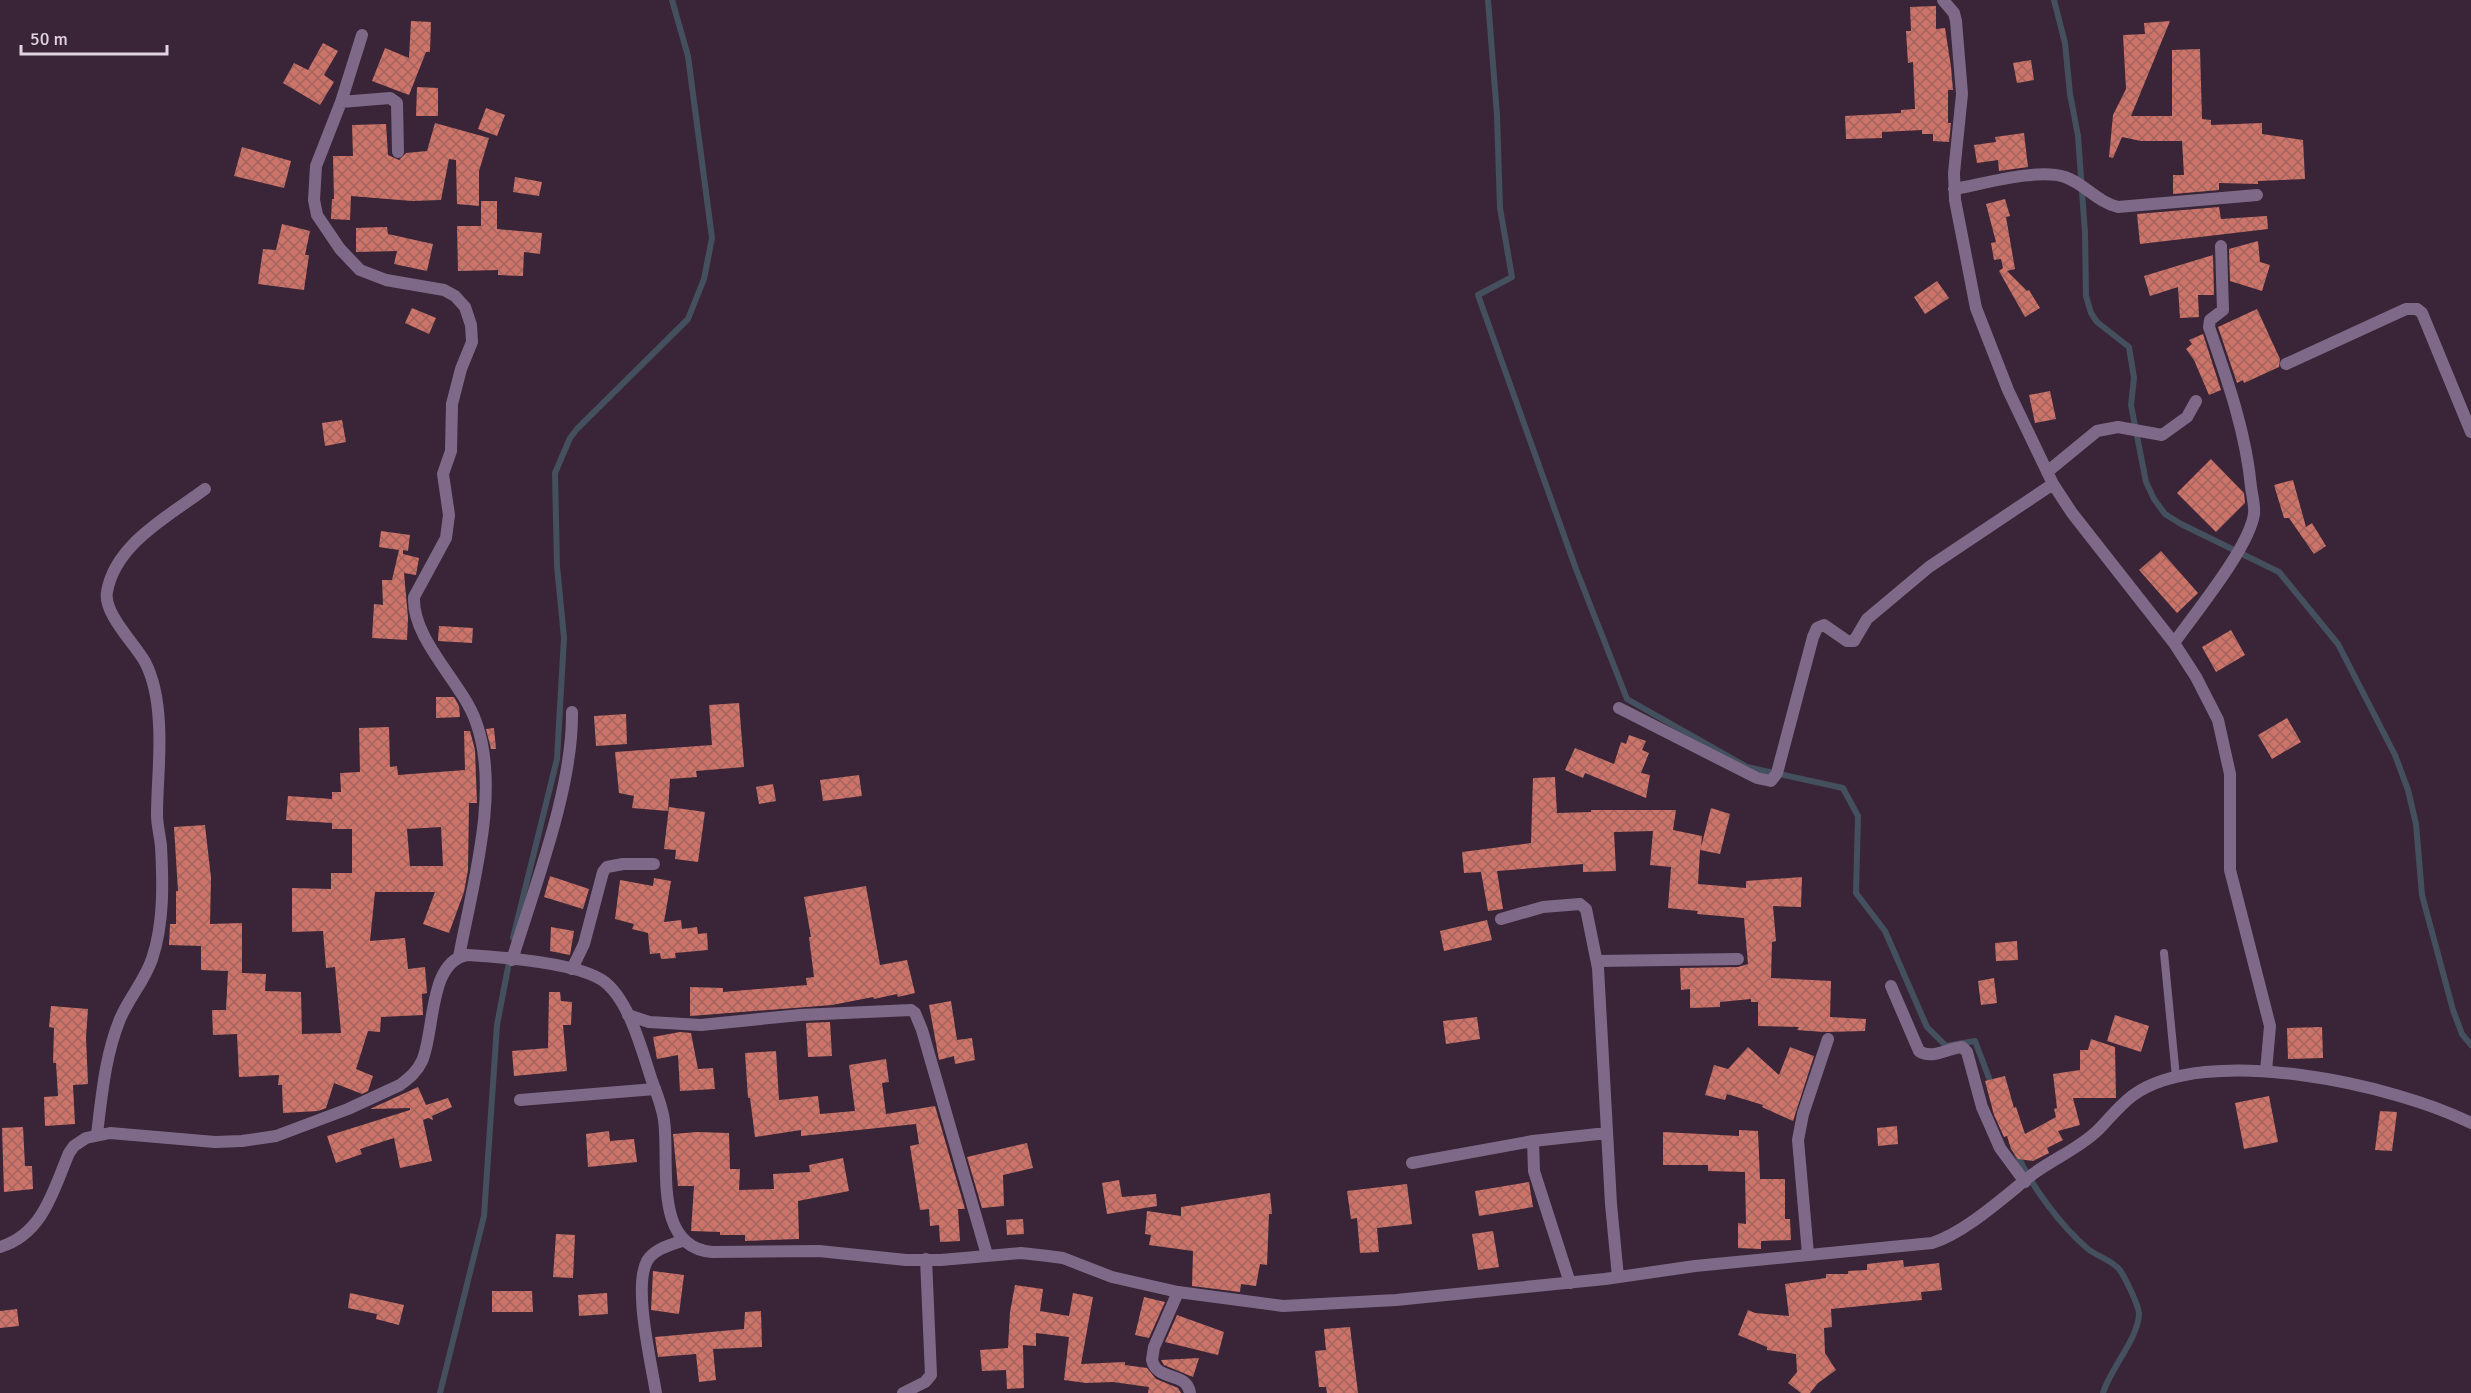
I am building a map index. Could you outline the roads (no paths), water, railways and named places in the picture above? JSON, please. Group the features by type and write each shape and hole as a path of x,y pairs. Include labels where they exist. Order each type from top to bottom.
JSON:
{"street":[{"path":"1943,0 1954,13 1956,21 1962,94 1954,189 1960,233 1980,323 2021,421 2053,484 2072,513 2174,643 2196,677 2218,720 2227,754 2231,786 2230,870 2267,1011 2270,1038 2266,1071"},
{"path":"362,35 341,102 316,166 314,200 317,215 340,249 360,270 386,280 444,290 455,296 465,307 471,325 472,342 461,369 452,404 451,451 442,474 449,515 446,538 414,597 413,607 425,635 466,698 483,743 487,782 485,810 459,957"},
{"path":"341,102 390,98 398,103 398,152"},
{"path":"1954,189 2029,176 2048,175 2070,179 2107,204 2118,207 2257,195"},
{"path":"2174,643 2223,574 2246,536 2254,514 2249,464 2234,403 2209,327 2210,320 2223,310 2221,246"},
{"path":"2286,364 2406,309 2417,309 2422,313 2471,432"},
{"path":"2047,472 2097,431 2118,427 2162,435 2187,417 2196,401"},
{"path":"1619,708 1757,778 1771,781 1777,773 1817,628 1824,625 1847,641 1854,641 1867,619 1929,567 2053,484"},
{"path":"97,1134 108,1051 120,1018 152,959 161,909 162,885 157,816 160,772 156,697 146,663 112,614 106,596 110,580 122,557 150,530 205,489"},
{"path":"512,960 563,786 571,746 572,712"},
{"path":"573,969 584,944 599,879 607,867 623,864 654,864"},
{"path":"1501,919 1543,907 1580,904 1586,909 1597,961 1618,1277"},
{"path":"0,1247 20,1239 38,1221 45,1211 74,1146 86,1138 97,1134 215,1142 265,1138 300,1128 385,1092 410,1077 420,1066 426,1051 442,976 449,964 459,957 477,956 573,969 605,982 616,995 628,1015 664,1118 670,1214 682,1240 693,1248 704,1251 808,1251 869,1254 906,1260 1021,1253 1063,1258 1101,1274 1178,1293 1283,1306 1323,1306 1570,1283 1695,1266 1939,1241 1956,1232 2088,1138 2144,1088 2176,1077 2201,1073 2266,1071 2329,1080 2400,1095 2423,1102 2471,1123"},
{"path":"1597,961 1738,959"},
{"path":"1891,986 1919,1051 1932,1055 1962,1047 1966,1052 1982,1107 2000,1148 2028,1179"},
{"path":"628,1015 649,1023 701,1025 800,1015 911,1010 915,1013 922,1030 987,1256"},
{"path":"1808,1254 1798,1140 1803,1114 1828,1039"},
{"path":"520,1100 655,1089"},
{"path":"1412,1162 1533,1141 1607,1132"},
{"path":"1533,1141 1534,1172 1570,1283"},
{"path":"656,1393 641,1292 643,1271 655,1251 682,1240"},
{"path":"903,1393 925,1382 931,1375 926,1259"},
{"path":"1178,1293 1154,1347 1152,1360 1159,1372 1185,1382 1189,1386 1190,1393"}],"lane":[{"path":"2163,953 2176,1077"}],"waterway":[{"path":"513,938 557,759 564,638 557,566 555,473 570,438 577,429 688,319 704,279 712,238 688,56 672,0"},
{"path":"1488,0 1497,115 1500,208 1512,277 1478,295 1576,569 1627,699 1747,767 1843,788 1858,816 1856,893 1885,931 1927,1027 1946,1046 1975,1041 1992,1086"},
{"path":"2054,0 2065,43 2070,94 2078,136 2085,233 2086,296 2091,313 2097,322 2129,347 2134,378 2131,405 2146,482 2154,499 2165,514 2279,572 2338,644 2395,755 2408,790 2416,824 2422,895 2453,1010 2462,1034 2471,1045"},
{"path":"440,1393 484,1216 497,1025 510,957"},
{"path":"2017,1154 2038,1192 2057,1217 2088,1249 2119,1269 2137,1304 2139,1314 2134,1334 2103,1393"}]}
